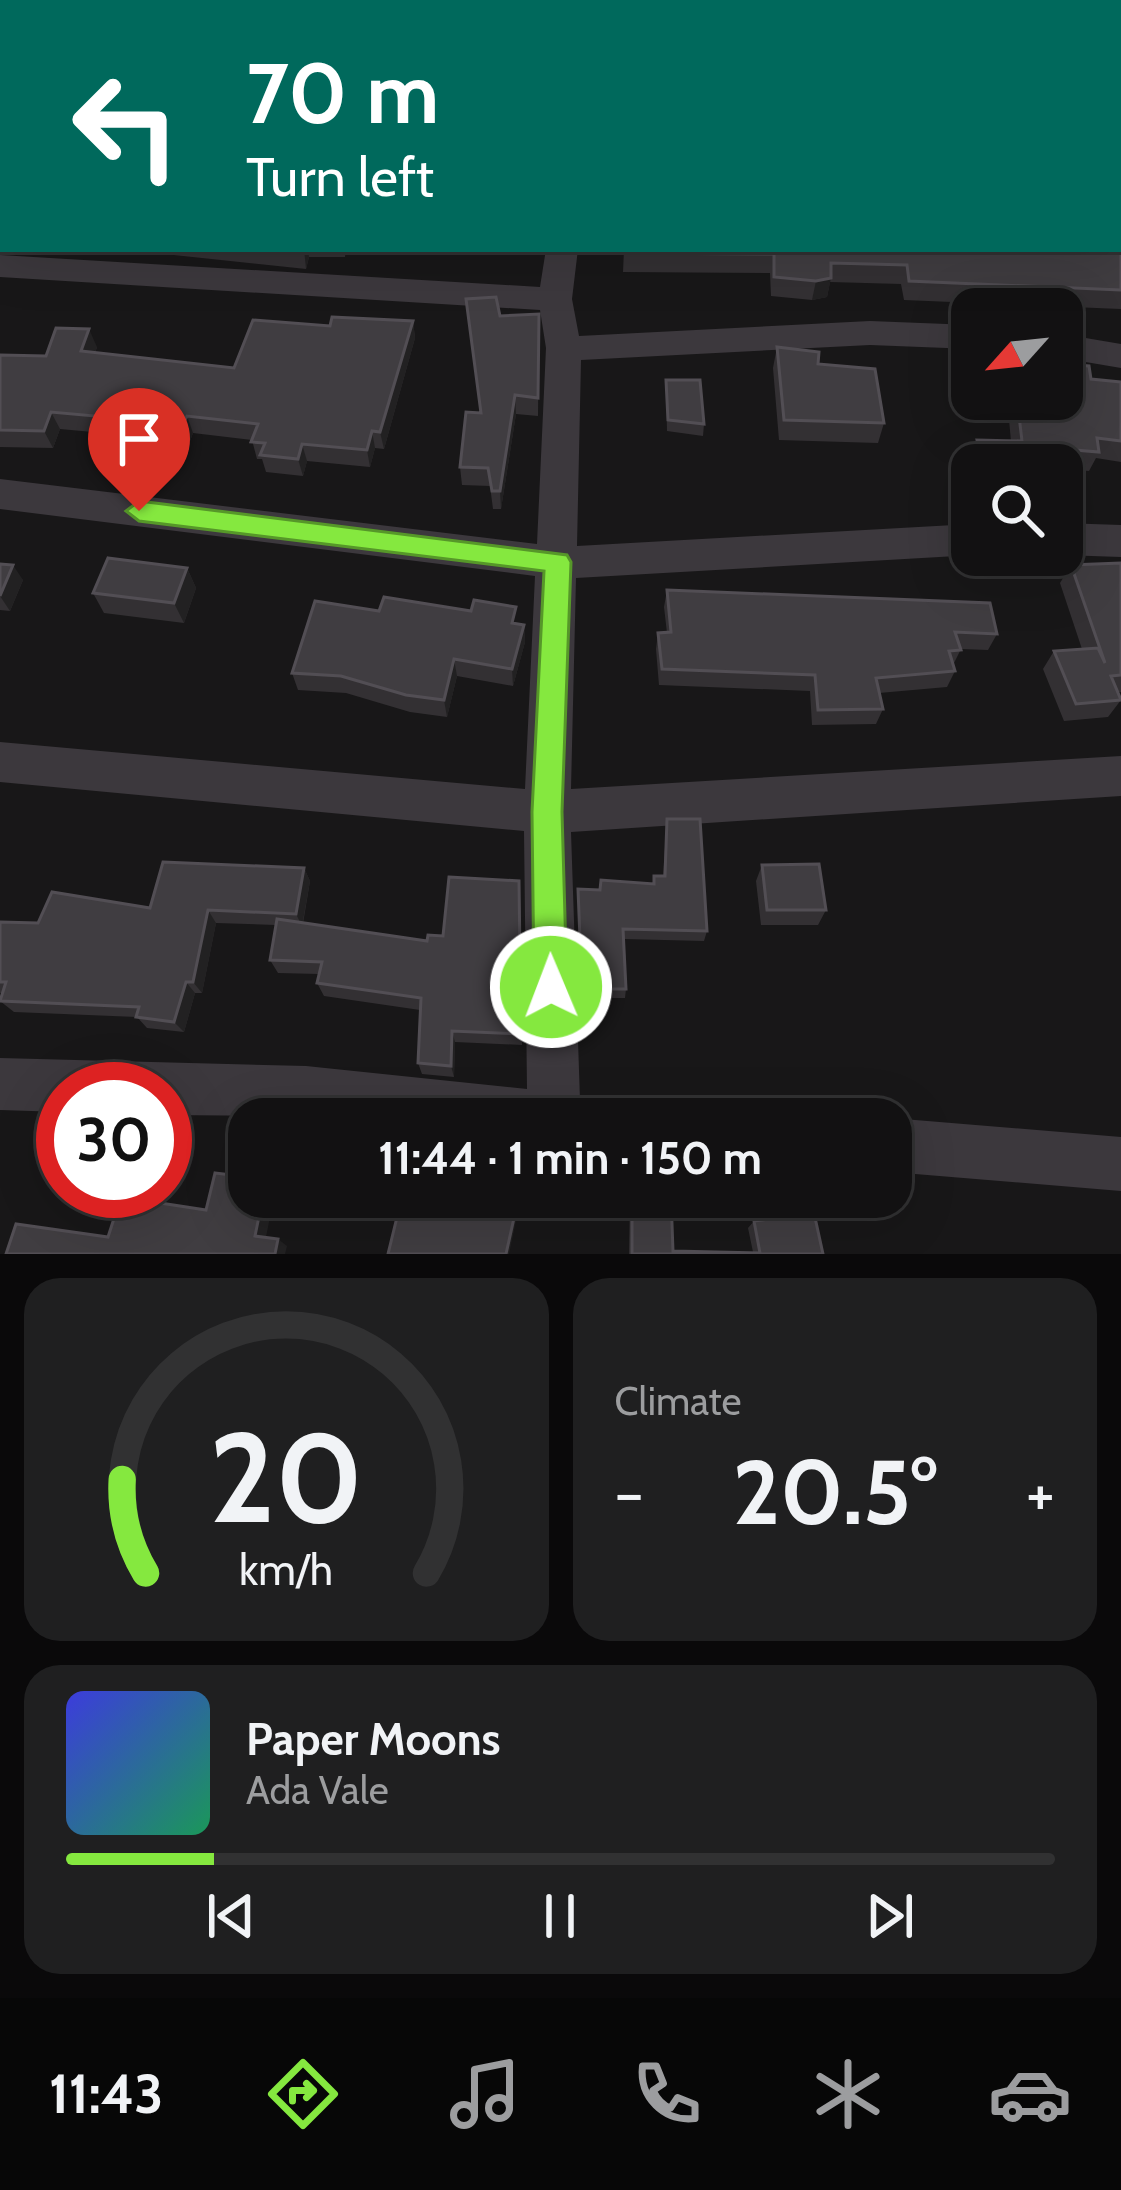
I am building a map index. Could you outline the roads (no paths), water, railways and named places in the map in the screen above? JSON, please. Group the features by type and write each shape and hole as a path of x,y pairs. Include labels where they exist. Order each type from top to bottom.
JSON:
{"street":[{"path":"557,1098 547,812 564,347 555,299 562,252"},
{"path":"0,266 555,299"},
{"path":"564,347 706,344 829,332 951,336"},
{"path":"1083,350 1121,356"},
{"path":"0,494 557,562 951,541"},
{"path":"1083,540 1121,541"},
{"path":"0,763 547,812 1121,776"},
{"path":"0,1084 354,1098"},
{"path":"912,1147 1121,1164"}]}
